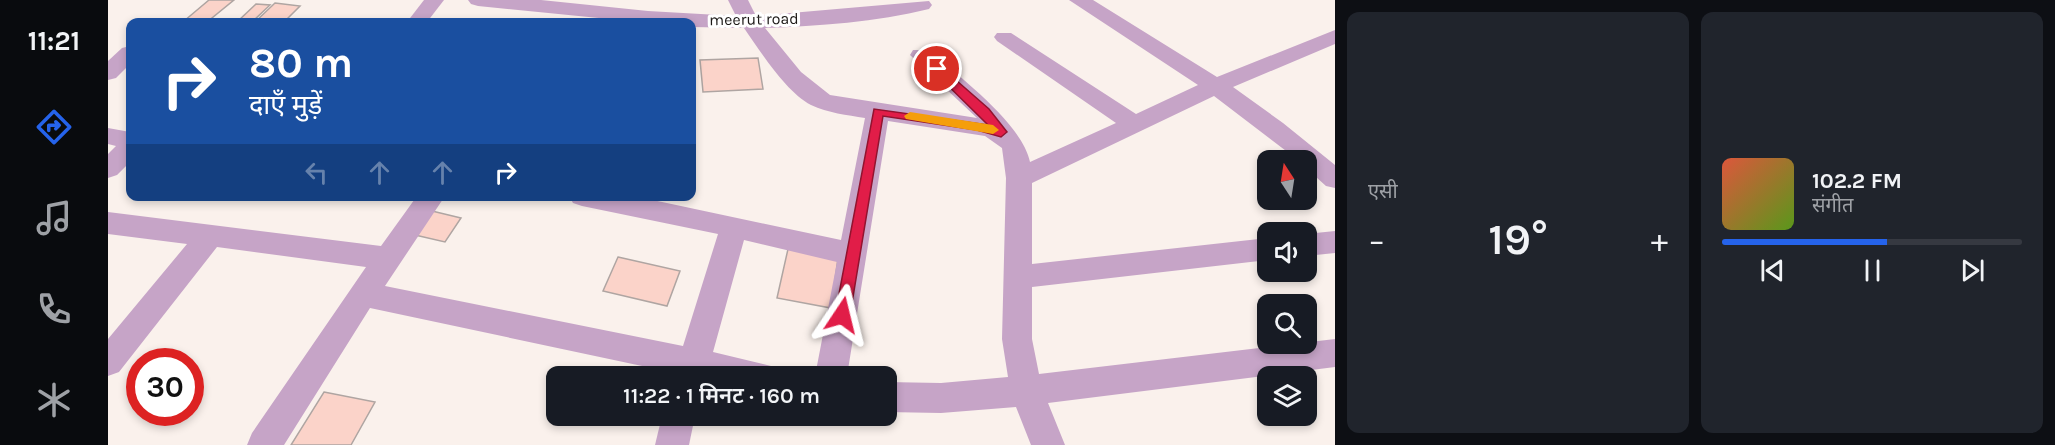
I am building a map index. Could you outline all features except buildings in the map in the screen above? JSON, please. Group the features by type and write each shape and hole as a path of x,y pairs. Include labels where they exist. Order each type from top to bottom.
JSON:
{"street":[{"path":"420,18 434,0"},
{"name":"meerut road","path":"478,0 554,14 623,18"},
{"name":"meerut road","path":"695,18 744,11 849,16 942,0"},
{"path":"1078,0 1216,86 1295,143 1335,179"},
{"path":"744,11 811,95 833,105 977,126 1001,132"},
{"path":"1019,178 1216,86 1335,36"},
{"path":"1004,37 1136,124"},
{"path":"921,55 985,112 1001,132 1011,140 1018,154 1017,339 1026,391 1048,445"},
{"path":"108,73 126,57"},
{"path":"833,366 878,112"},
{"path":"108,136 126,139"},
{"path":"108,169 126,150"},
{"path":"264,445 363,294 428,201"},
{"path":"607,201 853,254"},
{"path":"108,223 388,258"},
{"path":"693,366 734,227"},
{"path":"108,362 210,236"},
{"path":"1317,244 1335,242"},
{"path":"1019,277 1257,250"},
{"path":"363,294 679,366"},
{"path":"897,397 941,398 1026,391 1335,353"},
{"path":"672,445 677,426"}],"slow traffic":[{"path":"910,116 993,130"}],"route":[{"path":"842,315 878,112 977,126 1001,132 985,112 937,69"}]}
